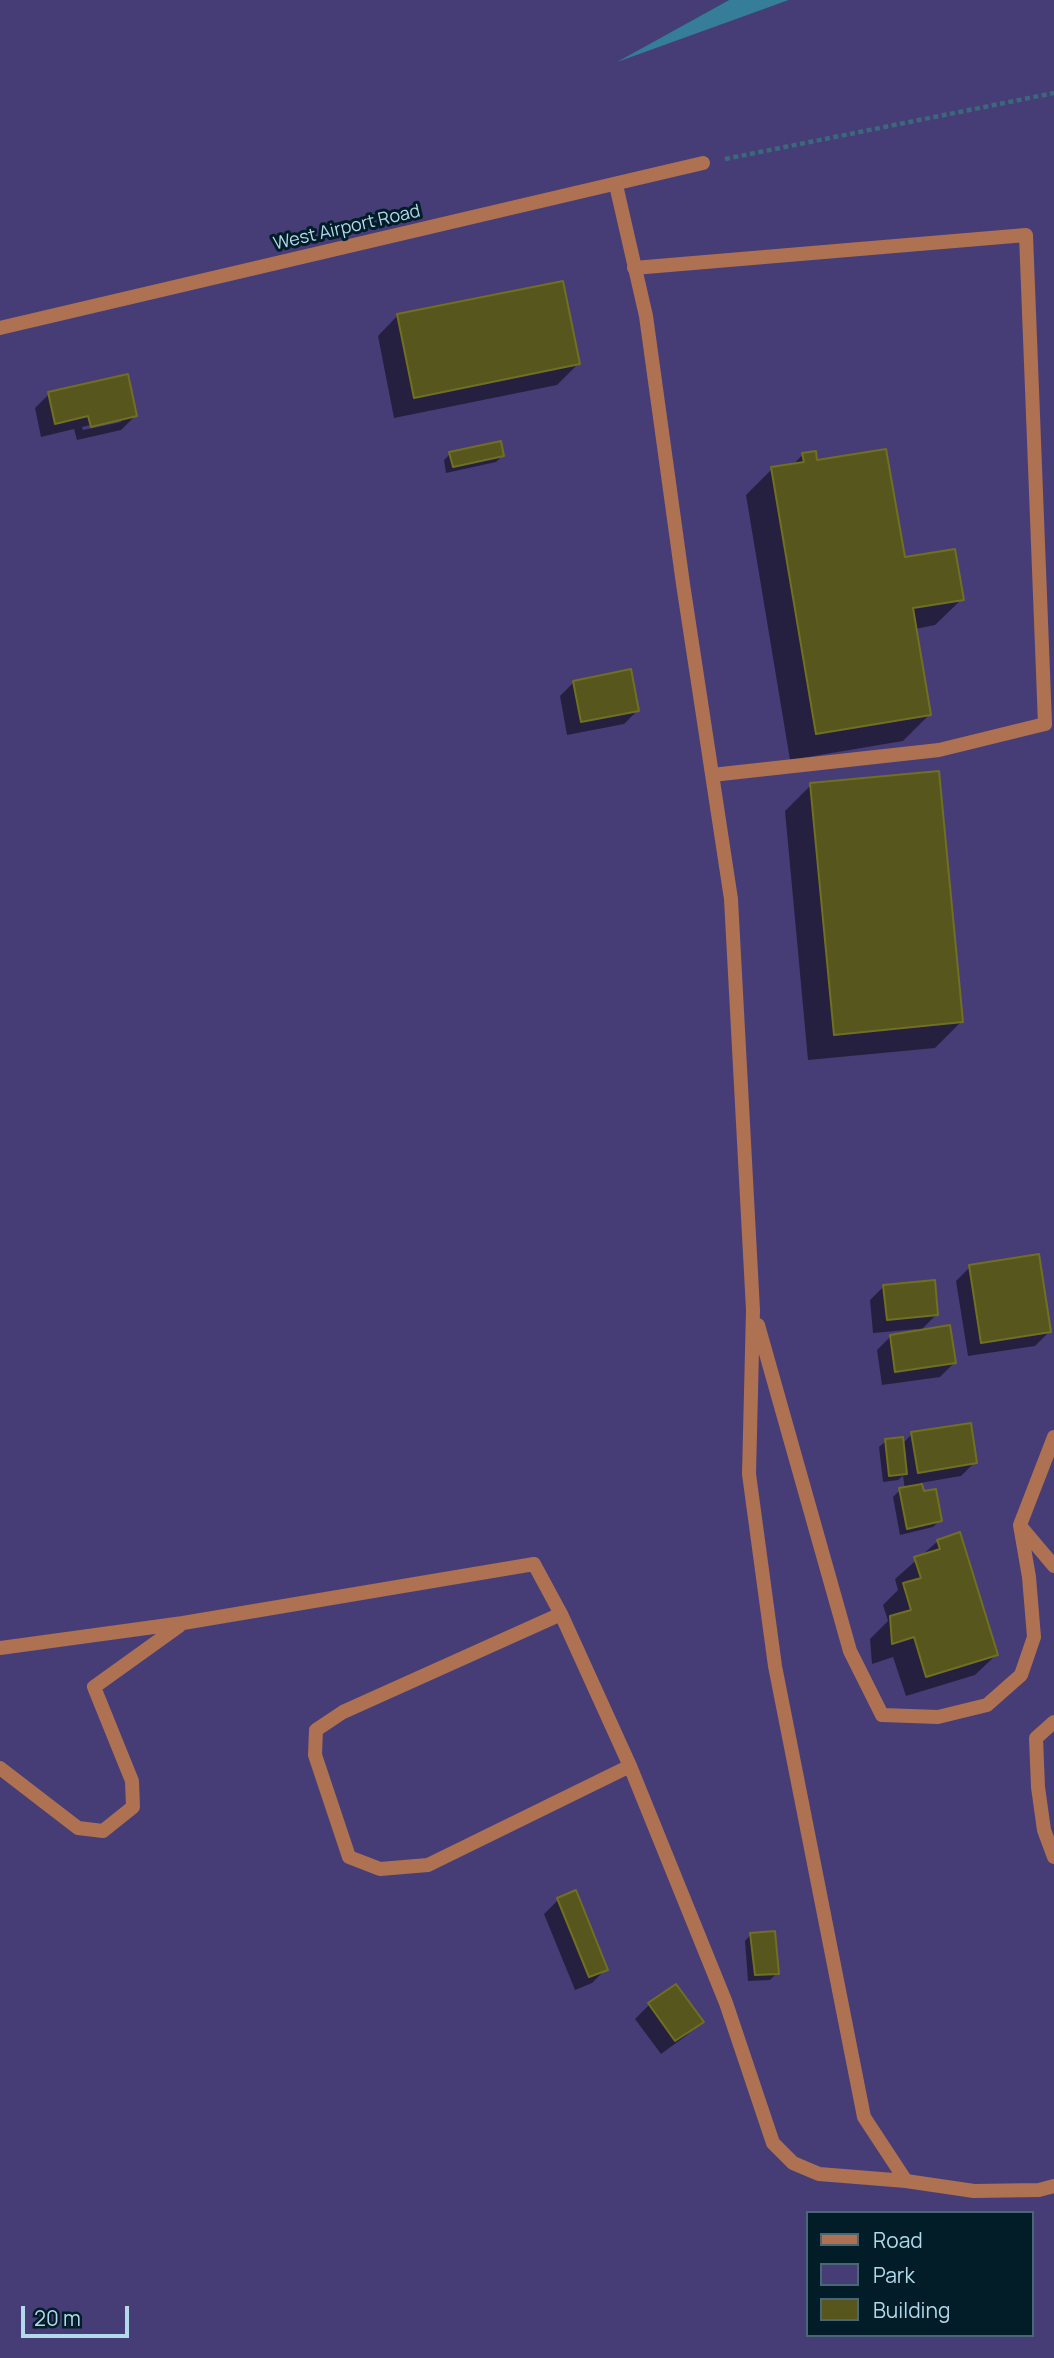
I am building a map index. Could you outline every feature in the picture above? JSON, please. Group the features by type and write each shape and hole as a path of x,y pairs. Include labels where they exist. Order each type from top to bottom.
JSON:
{"street":[{"name":"West Airport Road","path":"0,328 703,163"},
{"path":"616,185 646,316 731,899 754,1310 749,1474 775,1666 864,2117 906,2180"},
{"path":"634,268 1026,236 1045,724 939,750 712,775"},
{"path":"754,1310 850,1651 882,1715 938,1717 987,1705 1021,1675 1034,1637 1029,1577 1020,1525 1054,1437"},
{"path":"1020,1525 1054,1566"},
{"path":"0,1648 183,1623 534,1563 561,1615 630,1766 726,2003 773,2143 793,2163 819,2174 906,2180 974,2190 1039,2190 1054,2186"},
{"path":"561,1615 343,1712 316,1730 315,1755 349,1857 380,1869 428,1865 630,1766"},
{"path":"0,1768 78,1828 103,1831 133,1807 132,1781 94,1687 183,1623"},
{"path":"1054,1722 1036,1738 1038,1787 1044,1830 1054,1857"}],"path":[{"path":"703,163 1054,93"}],"green space":[{"path":"0,0 729,0 623,59 789,0 1054,0 1054,2358 0,2358"}],"water":[{"path":"729,0 789,0 617,62"}],"building":[{"path":"563,281 580,364 414,398 397,314"},
{"path":"128,374 137,416 91,427 88,416 55,424 48,392"},
{"path":"501,441 504,456 453,467 449,452"},
{"path":"886,449 905,557 955,549 964,600 913,608 931,715 816,734 771,467 804,462 802,453 816,451 817,460"},
{"path":"631,669 639,711 581,722 573,681"},
{"path":"939,771 963,1022 834,1035 810,783"},
{"path":"1039,1254 1051,1332 981,1343 969,1265"},
{"path":"935,1280 938,1315 887,1320 883,1285"},
{"path":"950,1325 956,1363 895,1372 890,1335"},
{"path":"971,1423 977,1463 918,1473 911,1432"},
{"path":"903,1437 907,1474 889,1476 885,1439"},
{"path":"922,1484 924,1491 936,1489 942,1521 907,1529 899,1488"},
{"path":"960,1532 998,1655 926,1677 914,1637 892,1644 890,1616 911,1610 903,1583 921,1578 914,1557 940,1549 937,1540"},
{"path":"576,1890 608,1970 589,1977 557,1898"},
{"path":"775,1931 779,1974 755,1975 750,1933"},
{"path":"676,1984 704,2022 675,2041 648,2003"}]}
